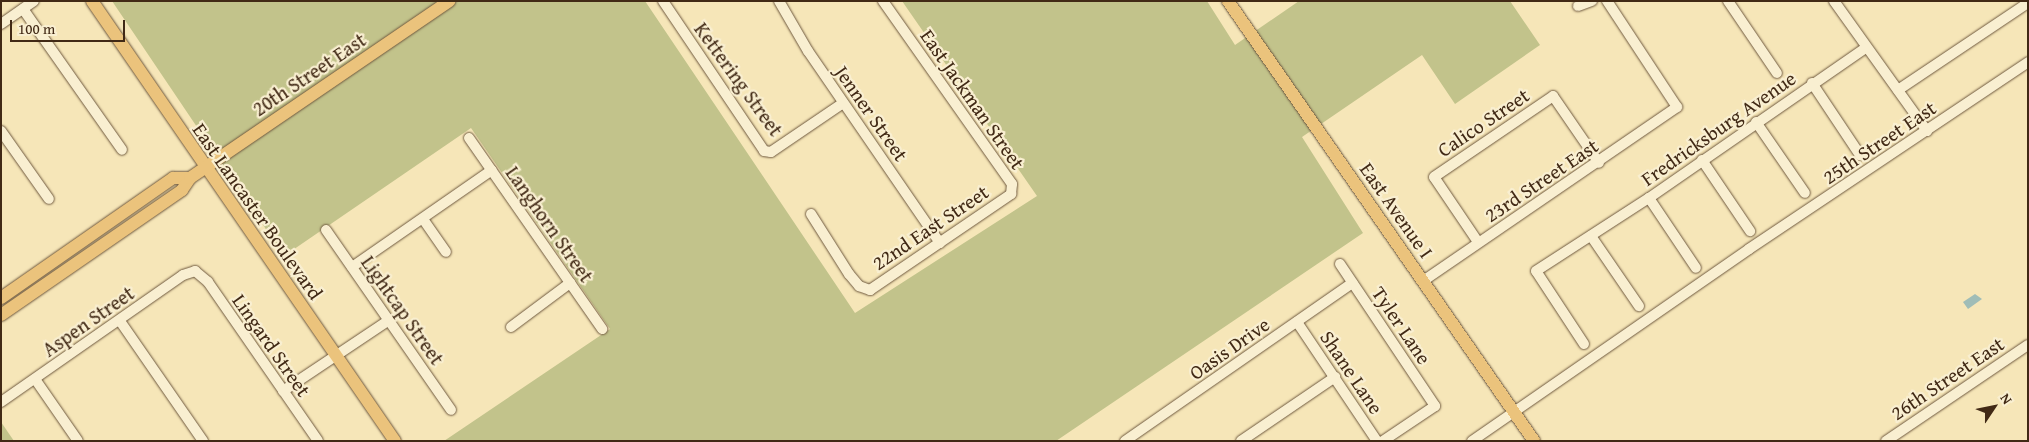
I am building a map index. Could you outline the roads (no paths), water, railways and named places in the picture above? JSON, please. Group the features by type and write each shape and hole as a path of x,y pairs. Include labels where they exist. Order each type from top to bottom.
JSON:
{"main road":[{"name":"East Lancaster Boulevard","path":"92,1 204,167 395,441"},
{"name":"20th Street East","path":"1,316 182,190 190,178 204,167 449,1"},
{"name":"East Avenue I","path":"1228,1 1534,441"},
{"name":"20th Street East","path":"1,298 173,178 190,178"}],"street":[{"path":"1,24 34,1"},
{"name":"Kettering Street","path":"663,1 764,151 771,152 843,103"},
{"name":"Jenner Street","path":"779,1 808,51 940,243"},
{"name":"East Jackman Street","path":"883,1 1012,184 1011,194"},
{"path":"1578,6 1592,1"},
{"name":"23rd Street East","path":"1423,281 1478,242 1599,163 1677,107 1606,1"},
{"path":"1728,1 1777,73"},
{"path":"1834,1 1927,131"},
{"path":"1898,90 2028,3"},
{"path":"23,9 122,150"},
{"name":"Fredricksburg Avenue","path":"1584,344 1536,271 1648,198 1812,83 1866,48"},
{"name":"25th Street East","path":"1514,411 1749,249 2028,62"},
{"path":"1812,83 1860,155"},
{"name":"Calico Street","path":"1478,242 1434,177 1553,96 1599,163"},
{"path":"1756,122 1805,193"},
{"path":"1,131 49,199"},
{"name":"Langhorn Street","path":"469,138 602,329"},
{"path":"1702,160 1750,231"},
{"path":"352,267 492,170"},
{"name":"22nd East Street","path":"811,214 849,274 859,286 870,290 1011,194"},
{"path":"1648,198 1696,268"},
{"path":"423,219 446,252"},
{"name":"Lightcap Street","path":"326,230 451,410"},
{"path":"1591,236 1639,306"},
{"name":"Tyler Lane","path":"1340,264 1435,406 1383,441"},
{"name":"Aspen Street","path":"1,402 120,321 183,275 195,272"},
{"name":"Lingard Street","path":"195,272 208,282 318,441"},
{"path":"511,327 570,283"},
{"name":"Oasis Drive","path":"1125,441 1352,283"},
{"path":"283,391 389,320"},
{"path":"120,321 203,441"},
{"name":"Shane Lane","path":"1297,322 1377,441"},
{"name":"26th Street East","path":"1886,441 2028,345"},
{"path":"1247,439 1335,377"},
{"path":"35,379 78,441"},
{"path":"1472,441 1514,411"}],"water":[{"path":"1975,294 1982,299 1968,309 1963,302"}]}
